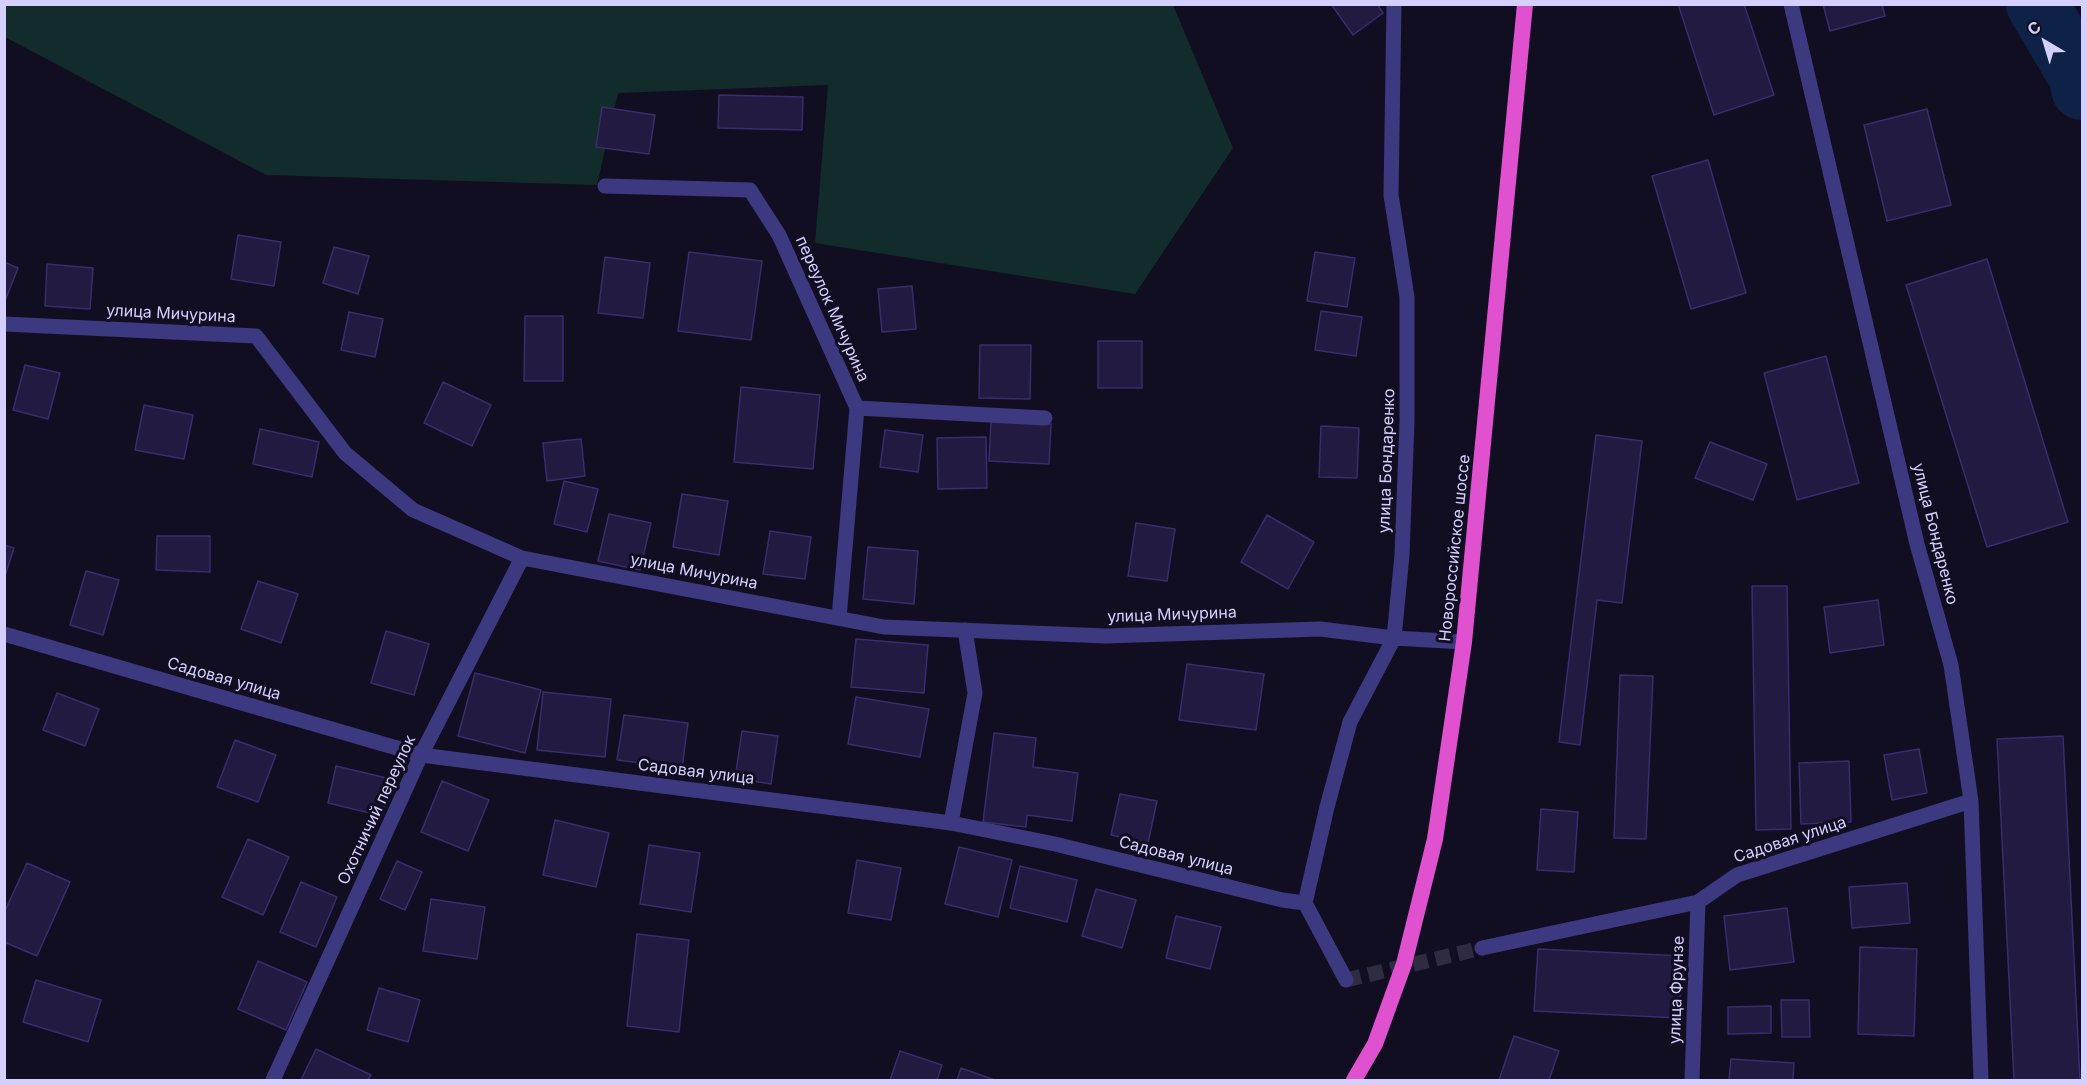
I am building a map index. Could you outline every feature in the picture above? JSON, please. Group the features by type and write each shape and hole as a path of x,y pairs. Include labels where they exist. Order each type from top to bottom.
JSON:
{"highway":[{"name":"Новороссийское шоссе","path":"1354,1080 1375,1044 1404,964 1435,839 1464,642 1525,4"}],"street":[{"name":"улица Бондаренко","path":"1305,903 1327,807 1350,722 1394,638 1402,555 1407,421 1407,297 1391,195 1394,4"},
{"name":"улица Бондаренко","path":"1791,4 1917,544 1951,665 1971,801 1982,1080"},
{"name":"переулок Мичурина","path":"605,186 750,190 779,235 857,408 1045,418"},
{"name":"улица Мичурина","path":"4,324 256,336 345,453 413,510 522,558 884,627 1106,636 1320,629 1394,638 1464,642"},
{"path":"839,618 857,408"},
{"name":"Охотничий переулок","path":"273,1080 421,755 522,558"},
{"path":"951,823 975,693 965,630"},
{"name":"Садовая улица","path":"4,634 421,755 951,823 1054,844 1282,900 1305,903"},
{"name":"Садовая улица","path":"1482,948 1698,902 1737,875 1971,801"},
{"name":"улица Фрунзе","path":"1692,1080 1698,902"},
{"path":"1305,903 1346,980"}],"green space":[{"path":"4,5 1173,5 1233,148 1135,294 815,243 828,85 618,93 597,185 266,175 5,37"}],"building":[{"path":"1331,4 1377,4 1383,13 1353,35"},
{"path":"1678,4 1744,4 1774,95 1714,115"},
{"path":"1823,4 1882,4 1885,16 1830,31"},
{"path":"719,95 803,97 802,130 718,128"},
{"path":"602,107 655,115 649,154 596,147"},
{"path":"1927,109 1951,205 1887,221 1864,125"},
{"path":"1708,160 1746,293 1691,309 1652,176"},
{"path":"238,235 281,242 274,286 231,279"},
{"path":"334,247 369,256 358,294 323,283"},
{"path":"689,252 762,261 751,340 678,331"},
{"path":"1315,252 1355,258 1347,307 1307,301"},
{"path":"605,257 650,263 643,318 598,313"},
{"path":"1987,259 2068,522 1987,547 1906,285"},
{"path":"4,262 18,268 5,301 4,300"},
{"path":"47,264 93,268 90,309 45,306"},
{"path":"912,286 916,329 882,332 878,289"},
{"path":"1321,311 1362,317 1356,356 1315,350"},
{"path":"349,312 383,319 375,357 341,350"},
{"path":"525,316 563,316 563,381 524,381"},
{"path":"1098,341 1142,341 1142,388 1098,388"},
{"path":"980,345 1031,345 1030,399 979,398"},
{"path":"1826,356 1859,483 1797,500 1764,373"},
{"path":"25,365 60,373 48,419 13,410"},
{"path":"443,382 491,405 472,446 424,423"},
{"path":"741,387 820,395 813,469 734,462"},
{"path":"144,405 193,415 184,459 135,450"},
{"path":"991,421 1051,424 1049,464 989,461"},
{"path":"1321,426 1359,428 1357,478 1319,477"},
{"path":"260,429 319,442 312,477 253,464"},
{"path":"885,430 923,435 918,472 880,467"},
{"path":"1596,435 1642,441 1622,603 1597,600 1580,745 1559,742"},
{"path":"986,437 987,488 938,489 937,438"},
{"path":"581,439 585,476 547,481 543,443"},
{"path":"1710,442 1767,464 1753,500 1695,478"},
{"path":"564,481 598,489 587,532 554,524"},
{"path":"682,494 728,501 719,555 673,547"},
{"path":"609,514 651,523 640,570 598,561"},
{"path":"1267,515 1314,542 1288,589 1241,562"},
{"path":"1136,523 1175,529 1167,581 1128,576"},
{"path":"770,531 811,537 805,579 763,574"},
{"path":"157,536 210,536 210,572 156,570"},
{"path":"4,545 14,548 4,579"},
{"path":"868,547 918,551 914,604 863,599"},
{"path":"86,571 119,580 103,635 70,625"},
{"path":"258,581 298,594 281,643 241,629"},
{"path":"1752,586 1787,586 1791,829 1756,830"},
{"path":"1878,600 1884,645 1830,653 1824,607"},
{"path":"386,631 429,644 414,695 371,683"},
{"path":"856,639 928,645 924,693 851,687"},
{"path":"1187,664 1264,674 1256,730 1179,720"},
{"path":"475,673 541,690 525,753 458,736"},
{"path":"1620,675 1653,676 1646,839 1614,838"},
{"path":"543,692 611,699 605,757 537,750"},
{"path":"57,693 99,709 85,746 43,730"},
{"path":"856,697 929,709 920,757 848,744"},
{"path":"624,715 688,723 682,768 617,760"},
{"path":"742,731 778,736 771,784 735,778"},
{"path":"994,733 1036,738 1033,767 1078,773 1072,821 1027,815 1026,827 983,822"},
{"path":"2063,736 2080,1080 2014,1080 1997,739"},
{"path":"235,740 276,755 258,802 217,787"},
{"path":"1919,749 1927,793 1892,800 1884,755"},
{"path":"1849,761 1851,822 1801,824 1799,763"},
{"path":"336,766 391,779 382,816 328,803"},
{"path":"442,781 489,800 468,851 421,832"},
{"path":"1120,794 1157,801 1148,843 1111,835"},
{"path":"1541,809 1578,812 1574,872 1537,870"},
{"path":"555,820 609,833 596,887 543,875"},
{"path":"248,839 289,857 263,915 222,897"},
{"path":"649,845 700,853 691,912 640,904"},
{"path":"959,847 1012,860 998,917 945,904"},
{"path":"857,860 901,868 891,920 848,913"},
{"path":"397,861 422,872 405,910 380,899"},
{"path":"27,863 70,882 37,956 4,942 4,913"},
{"path":"1020,866 1077,880 1067,922 1010,908"},
{"path":"301,882 337,897 316,947 280,932"},
{"path":"1907,883 1910,923 1852,928 1849,887"},
{"path":"1096,889 1136,900 1122,948 1082,936"},
{"path":"431,899 485,907 477,959 423,951"},
{"path":"1787,908 1794,962 1730,970 1724,916"},
{"path":"1176,916 1221,927 1210,969 1166,958"},
{"path":"637,934 689,940 679,1032 627,1026"},
{"path":"1860,947 1917,949 1914,1036 1858,1034"},
{"path":"1538,949 1683,956 1679,1018 1534,1011"},
{"path":"258,961 307,982 286,1030 238,1009"},
{"path":"36,980 101,1000 88,1042 23,1022"},
{"path":"379,988 420,1000 408,1042 367,1030"},
{"path":"1781,1000 1809,1000 1810,1037 1782,1037"},
{"path":"1771,1006 1771,1033 1728,1034 1728,1007"},
{"path":"1514,1036 1559,1051 1549,1080 1499,1080"},
{"path":"316,1049 371,1075 368,1080 301,1080"},
{"path":"900,1051 942,1065 937,1080 890,1080"},
{"path":"1731,1059 1794,1063 1793,1080 1729,1080"},
{"path":"961,1068 995,1080 957,1080"}],"waterway":[{"path":"2037,4 2080,77 2082,89"}],"tunnel":[{"path":"1346,980 1482,948"}]}
